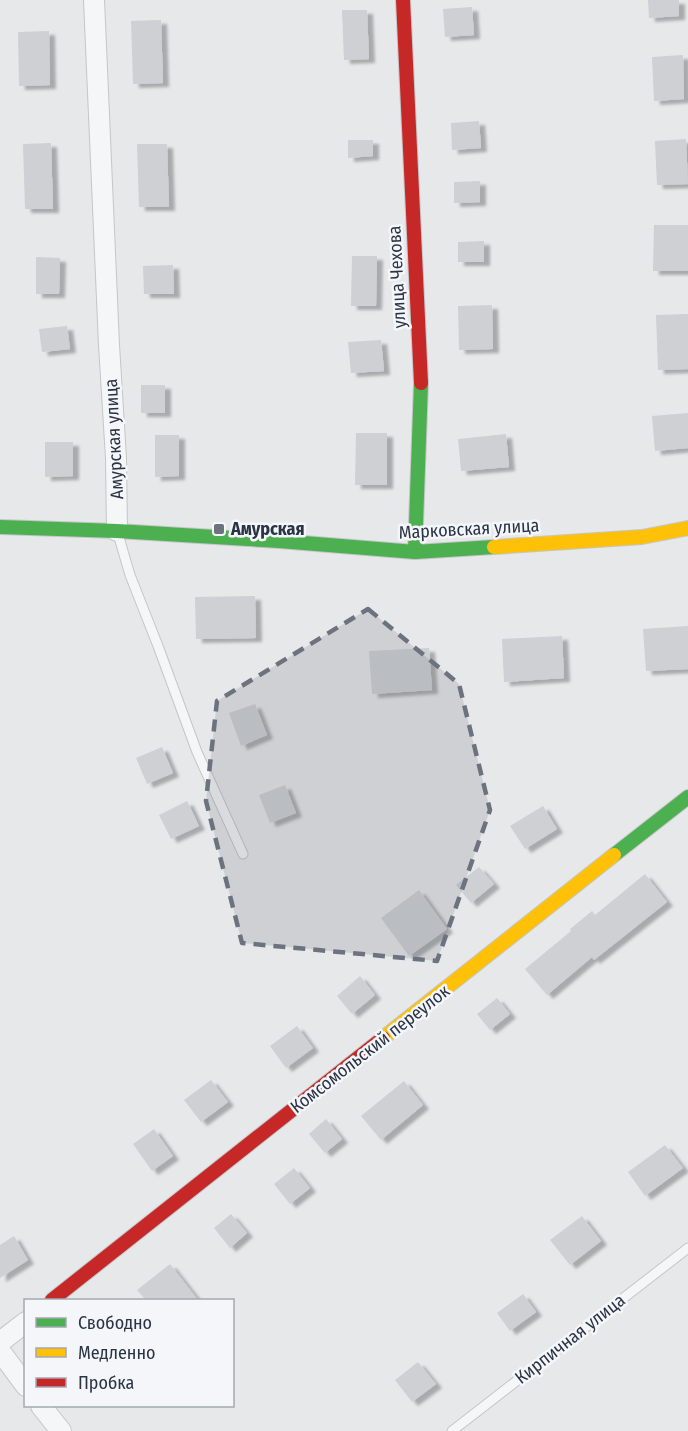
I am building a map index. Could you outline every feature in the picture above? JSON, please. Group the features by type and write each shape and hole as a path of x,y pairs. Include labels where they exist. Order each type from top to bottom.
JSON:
{"street":[{"name":"Амурская улица","path":"94,0 116,458 117,531"},
{"name":"улица Чехова","path":"403,0 421,391 415,552"},
{"name":"Марковская улица","path":"0,527 117,531 415,552 642,537 688,528"},
{"name":"Комсомольский переулок","path":"53,1299 688,797"},
{"path":"0,1342 24,1324"},
{"path":"0,1351 24,1383"},
{"path":"41,1407 62,1431"}],"lane":[{"name":"Амурская улица","path":"117,531 130,575 197,752 243,854"},
{"name":"Кирпичная улица","path":"452,1431 688,1248"}],"highlighted area":[{"path":"368,609 459,684 490,810 437,961 242,943 206,801 217,701"}],"building":[{"path":"648,0 679,0 679,16 649,18"},
{"path":"472,7 474,35 445,37 443,9"},
{"path":"342,10 367,10 369,59 344,60"},
{"path":"161,20 163,83 133,84 131,21"},
{"path":"49,31 50,85 19,86 18,32"},
{"path":"683,55 684,99 654,101 652,57"},
{"path":"479,121 481,148 452,150 451,123"},
{"path":"686,139 688,184 657,185 655,141"},
{"path":"348,140 373,140 373,156 348,158"},
{"path":"51,143 53,209 25,209 23,144"},
{"path":"137,144 167,144 169,207 139,207"},
{"path":"480,181 480,202 454,203 454,182"},
{"path":"654,225 688,225 688,271 653,271"},
{"path":"484,241 484,262 458,262 458,242"},
{"path":"352,256 377,256 376,306 351,306"},
{"path":"36,257 60,258 59,294 36,294"},
{"path":"173,265 174,294 144,294 143,266"},
{"path":"492,305 493,349 459,350 458,306"},
{"path":"688,314 688,369 658,370 656,315"},
{"path":"67,326 70,349 42,352 39,329"},
{"path":"381,340 384,371 351,373 348,342"},
{"path":"141,385 165,385 165,413 141,413"},
{"path":"688,413 688,448 655,451 652,416"},
{"path":"356,433 387,433 387,485 355,485"},
{"path":"506,434 509,467 461,471 458,439"},
{"path":"155,435 179,435 179,476 155,477"},
{"path":"45,442 73,442 73,476 45,477"},
{"path":"255,596 256,638 196,639 195,597"},
{"path":"688,626 688,669 646,671 643,629"},
{"path":"562,636 564,678 504,682 502,639"},
{"path":"429,648 432,690 372,694 369,651"},
{"path":"255,704 267,735 241,746 229,713"},
{"path":"162,747 173,773 147,784 136,758"},
{"path":"285,785 296,813 270,823 259,795"},
{"path":"187,801 199,826 171,839 159,815"},
{"path":"543,806 557,829 525,849 510,826"},
{"path":"479,867 494,884 471,903 456,885"},
{"path":"645,874 667,902 594,960 592,957 547,995 525,969 592,911 595,915"},
{"path":"419,890 447,929 409,956 381,918"},
{"path":"360,976 375,995 352,1014 337,996"},
{"path":"497,998 510,1014 490,1030 477,1014"},
{"path":"297,1026 313,1048 286,1068 270,1046"},
{"path":"211,1080 228,1102 201,1122 184,1100"},
{"path":"404,1081 423,1105 381,1140 361,1116"},
{"path":"326,1119 342,1139 325,1153 309,1134"},
{"path":"154,1129 173,1156 152,1171 133,1144"},
{"path":"665,1145 683,1168 645,1196 628,1172"},
{"path":"294,1168 310,1188 290,1204 274,1184"},
{"path":"231,1214 247,1233 230,1248 214,1228"},
{"path":"582,1216 601,1241 570,1265 550,1240"},
{"path":"14,1236 28,1260 0,1278 0,1245"},
{"path":"170,1264 197,1299 145,1299 137,1290"},
{"path":"523,1294 536,1312 510,1331 497,1313"},
{"path":"418,1362 436,1384 412,1402 395,1380"}],"traffic: fast":[{"path":"415,552 421,383"},
{"path":"0,527 117,531 415,552 494,547"},
{"path":"614,855 688,797"}],"traffic: slow":[{"path":"494,547 642,537 688,528"},
{"path":"383,1038 614,855"}],"traffic: jam":[{"path":"403,0 421,383"},
{"path":"53,1299 383,1038"}],"place":[{"name":"Амурская","path":"219,529"}]}
